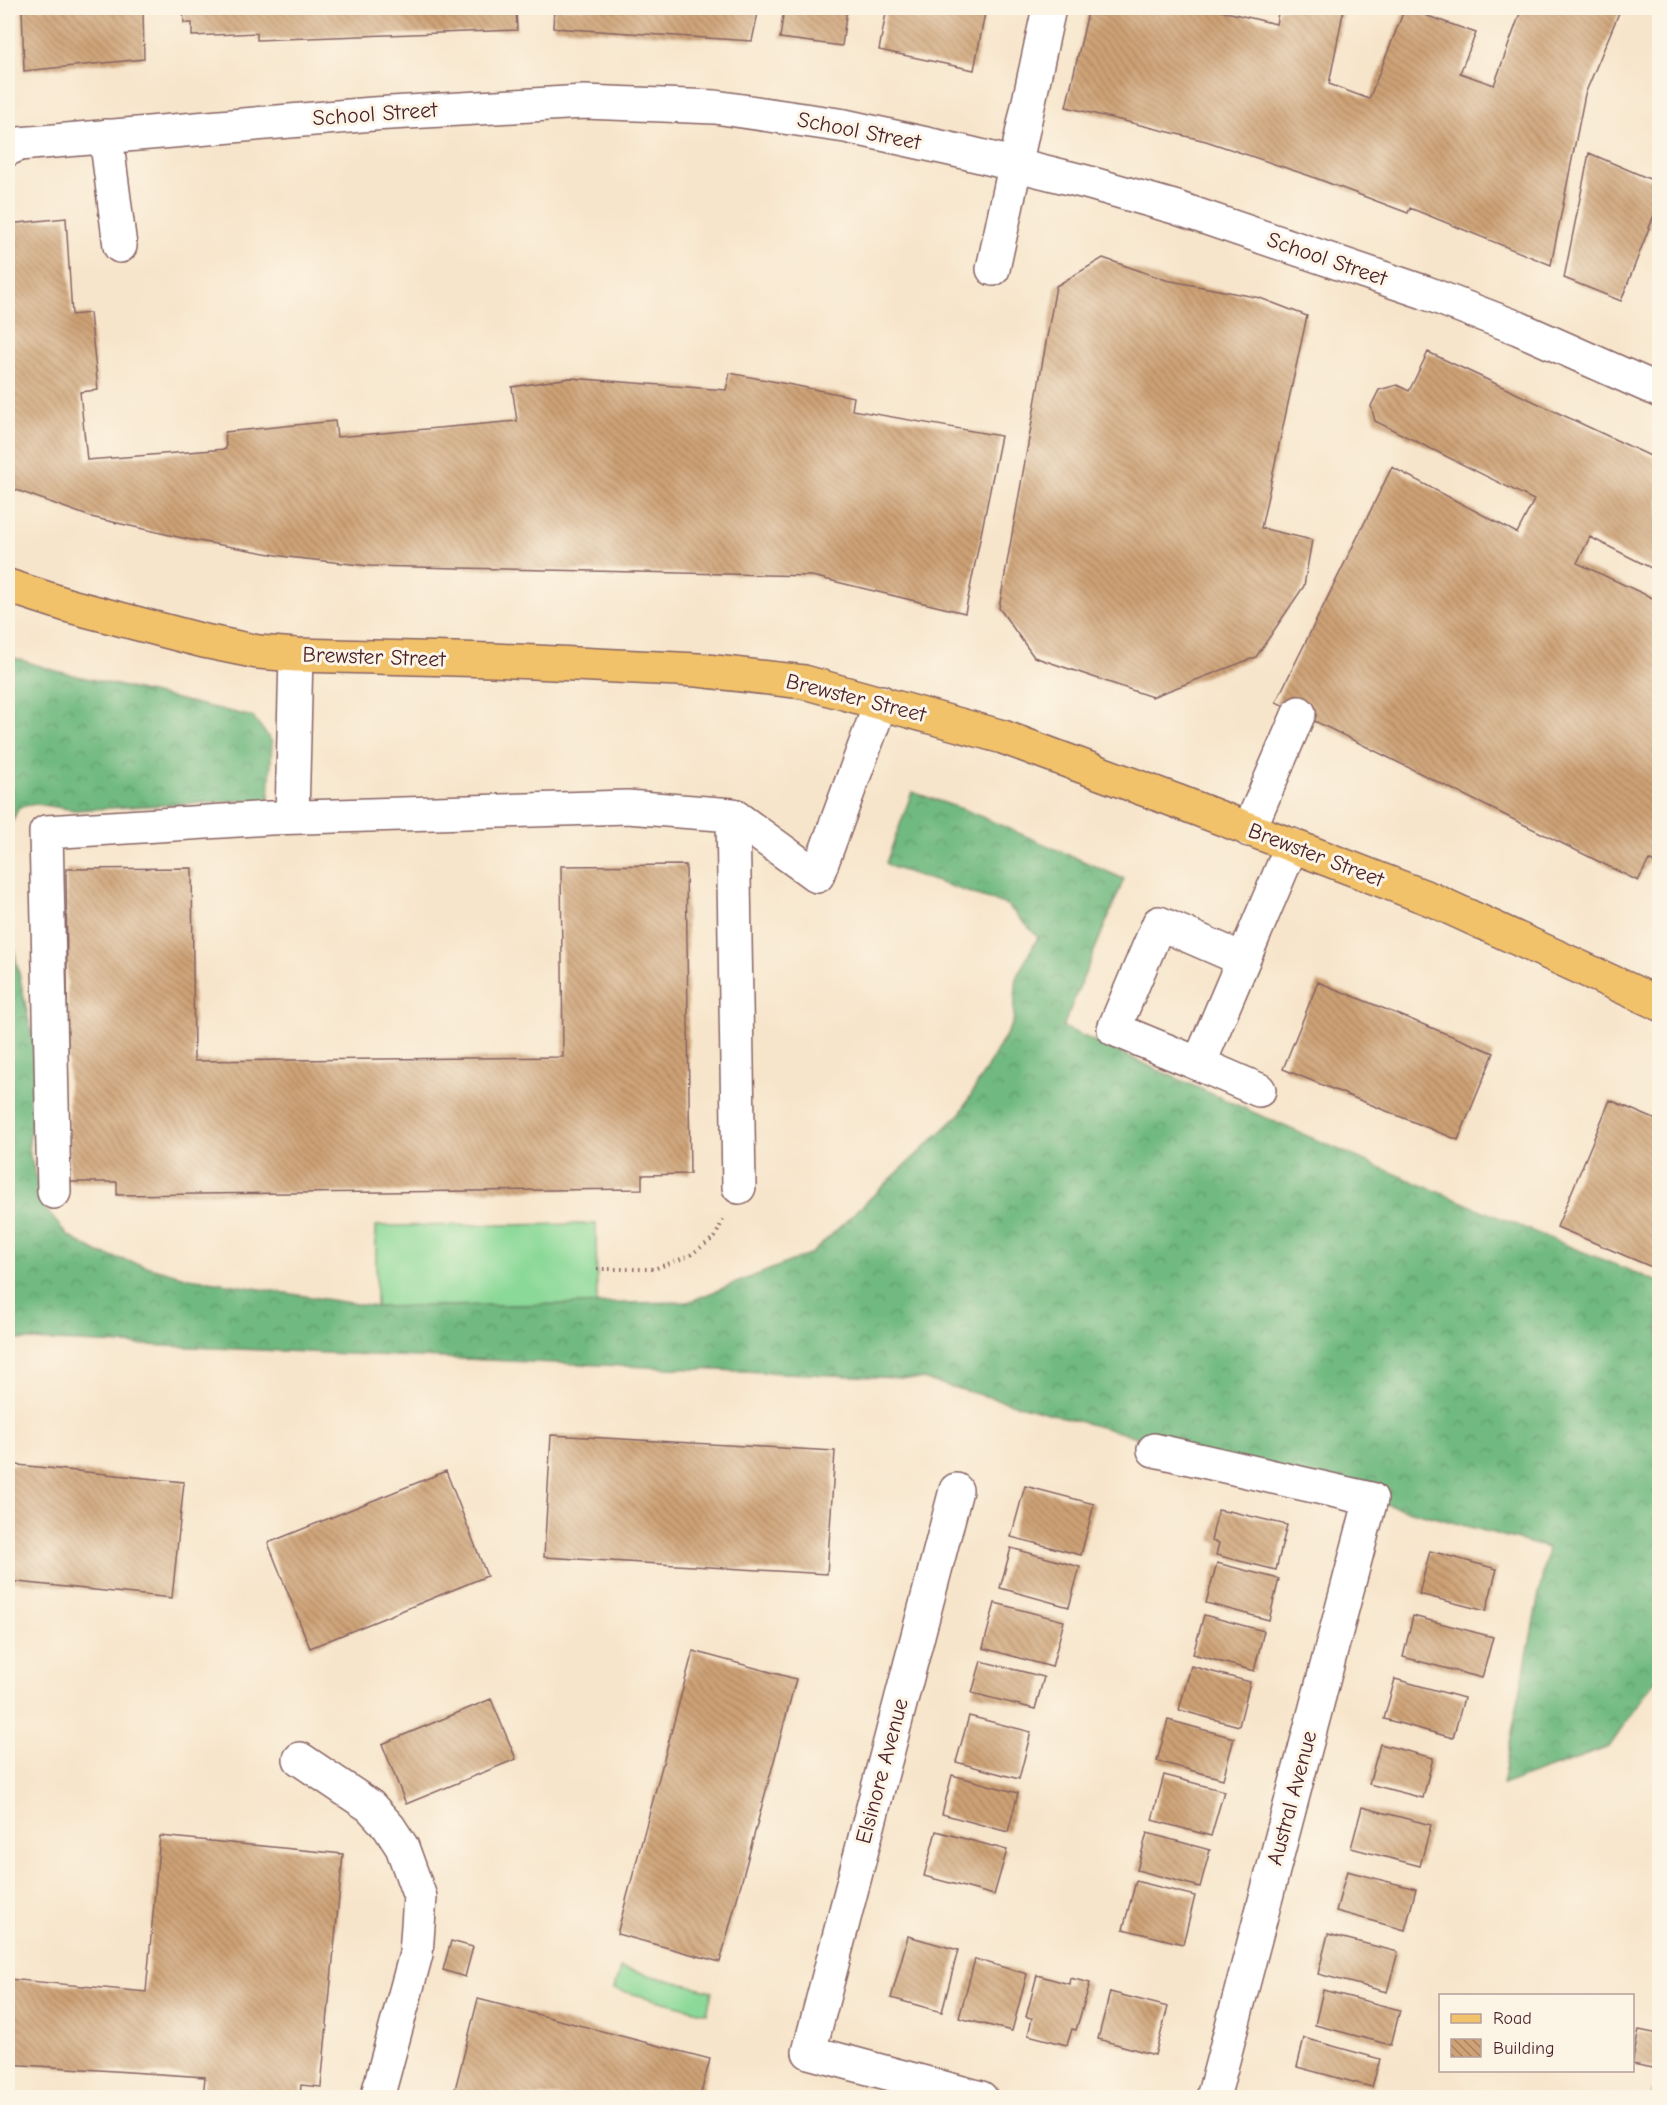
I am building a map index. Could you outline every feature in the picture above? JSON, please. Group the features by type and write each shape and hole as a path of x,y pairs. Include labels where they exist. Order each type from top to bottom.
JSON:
{"main road":[{"name":"Brewster Street","path":"8,586 70,606 204,641 258,652 698,670 804,682 1003,737 1292,845 1433,900 1659,1004"}],"street":[{"path":"993,269 1048,8"},
{"name":"School Street","path":"11,145 373,114 584,102 715,107 833,124 968,153 1174,207 1424,292 1518,328 1659,392"},
{"path":"106,136 120,246"},
{"path":"292,818 296,655"},
{"path":"54,1192 46,832 292,818 627,807 733,815 817,876 881,702"},
{"path":"1249,830 1299,713"},
{"path":"733,815 739,1187"},
{"path":"1199,1064 1292,845"},
{"path":"1242,959 1159,923 1114,1029 1259,1090"},
{"name":"Austral Avenue","path":"1154,1450 1371,1499 1213,2097"},
{"name":"Elsinore Avenue","path":"956,1490 809,2052 981,2097"},
{"path":"300,1759 370,1806 389,1827 402,1847 420,1897 416,1954 377,2097"}],"path":[{"path":"597,1269 654,1269 689,1256 715,1237 739,1187"}],"green space":[{"path":"8,656 56,671 253,717 272,742 269,799 75,810 36,804 19,807 8,830"},
{"path":"912,792 968,811 1124,879 1063,1027 1360,1159 1659,1282 1659,1675 1609,1747 1502,1785 1548,1548 922,1379 8,1339 8,922 39,1068 28,1150 47,1211 68,1236 99,1253 189,1278 376,1307 688,1302 812,1253 960,1114 1013,1023 1017,976 1038,937 1007,905 892,867 886,863"},
{"path":"596,1224 597,1304 376,1307 376,1226"},
{"path":"620,1968 712,1991 707,2013 614,1989"}],"building":[{"path":"22,8 143,8 144,59 24,71"},
{"path":"183,8 516,8 517,30 257,40 257,33 192,36 192,23 184,23"},
{"path":"554,8 759,8 752,41 553,28"},
{"path":"784,8 847,8 842,46 780,38"},
{"path":"887,8 986,8 974,70 879,50"},
{"path":"1089,8 1210,8 1276,24 1279,8 1344,8 1329,84 1369,99 1405,8 1476,33 1460,73 1494,85 1522,8 1621,8 1585,94 1551,265 1410,208 1408,213 1310,176 1206,141 1066,107"},
{"path":"1589,153 1659,183 1659,202 1621,301 1564,278"},
{"path":"66,218 72,315 90,313 98,390 80,392 87,460 226,449 225,432 335,421 337,437 517,421 512,387 570,378 726,390 730,373 854,397 852,410 1001,436 965,613 812,576 369,566 288,557 187,539 91,517 8,487 8,224"},
{"path":"1103,258 1166,280 1260,298 1307,316 1261,528 1312,540 1304,586 1256,657 1152,697 1034,657 999,608 1056,286"},
{"path":"1428,352 1659,460 1659,572 1590,537 1577,563 1659,601 1659,866 1649,860 1638,881 1276,702 1392,467 1517,533 1534,500 1375,421 1371,406 1379,390 1397,385 1409,391"},
{"path":"686,865 690,1174 642,1175 642,1189 117,1195 117,1182 69,1182 66,869 192,868 194,1061 563,1057 561,866"},
{"path":"1318,982 1494,1053 1458,1140 1283,1069"},
{"path":"1610,1100 1659,1121 1659,1270 1557,1227"},
{"path":"551,1435 835,1451 827,1574 544,1557"},
{"path":"8,1464 184,1482 172,1598 8,1581"},
{"path":"446,1471 487,1576 310,1648 268,1543"},
{"path":"1025,1486 1094,1504 1081,1555 1011,1537"},
{"path":"1218,1510 1287,1525 1276,1570 1216,1555 1219,1543 1211,1541"},
{"path":"1011,1548 1080,1567 1069,1607 1000,1588"},
{"path":"1430,1551 1497,1569 1486,1611 1419,1594"},
{"path":"1217,1563 1279,1579 1269,1620 1206,1603"},
{"path":"995,1603 1064,1621 1052,1667 983,1648"},
{"path":"1204,1615 1264,1631 1254,1671 1193,1654"},
{"path":"1413,1616 1493,1637 1482,1678 1403,1657"},
{"path":"693,1651 796,1679 720,1962 617,1934"},
{"path":"981,1661 1044,1677 1035,1709 972,1693"},
{"path":"1191,1666 1250,1682 1239,1726 1179,1710"},
{"path":"1395,1679 1464,1698 1453,1738 1384,1719"},
{"path":"491,1699 516,1759 406,1804 382,1744"},
{"path":"969,1716 1031,1732 1019,1779 956,1762"},
{"path":"1168,1720 1234,1738 1223,1779 1157,1761"},
{"path":"1380,1744 1433,1758 1423,1798 1369,1784"},
{"path":"952,1775 1018,1793 1008,1832 942,1814"},
{"path":"1164,1775 1224,1791 1211,1836 1152,1820"},
{"path":"1362,1807 1431,1825 1420,1866 1351,1848"},
{"path":"936,1831 1007,1850 994,1895 924,1876"},
{"path":"1147,1833 1210,1850 1200,1887 1137,1870"},
{"path":"160,1836 343,1854 321,2087 301,2085 300,2097 203,2097 205,2077 8,2064 8,1979 146,1992"},
{"path":"1347,1871 1416,1889 1405,1930 1336,1911"},
{"path":"1136,1881 1195,1896 1183,1944 1123,1929"},
{"path":"1328,1934 1398,1952 1387,1992 1318,1974"},
{"path":"908,1936 958,1950 942,2012 891,1998"},
{"path":"451,1941 473,1947 465,1977 443,1970"},
{"path":"975,1959 1027,1974 1012,2031 959,2018"},
{"path":"1037,1975 1069,1984 1070,1978 1090,1983 1076,2030 1072,2029 1067,2045 1028,2035 1032,2018 1026,2017"},
{"path":"1323,1990 1400,2010 1391,2045 1315,2025"},
{"path":"1110,1992 1168,2007 1155,2055 1098,2039"},
{"path":"478,1999 710,2059 700,2097 453,2097"},
{"path":"1639,2030 1659,2034 1659,2069 1634,2064"},
{"path":"1304,2038 1380,2059 1372,2087 1297,2067"},
{"path":"1652,2090 1659,2092 1659,2097 1651,2097"}]}
